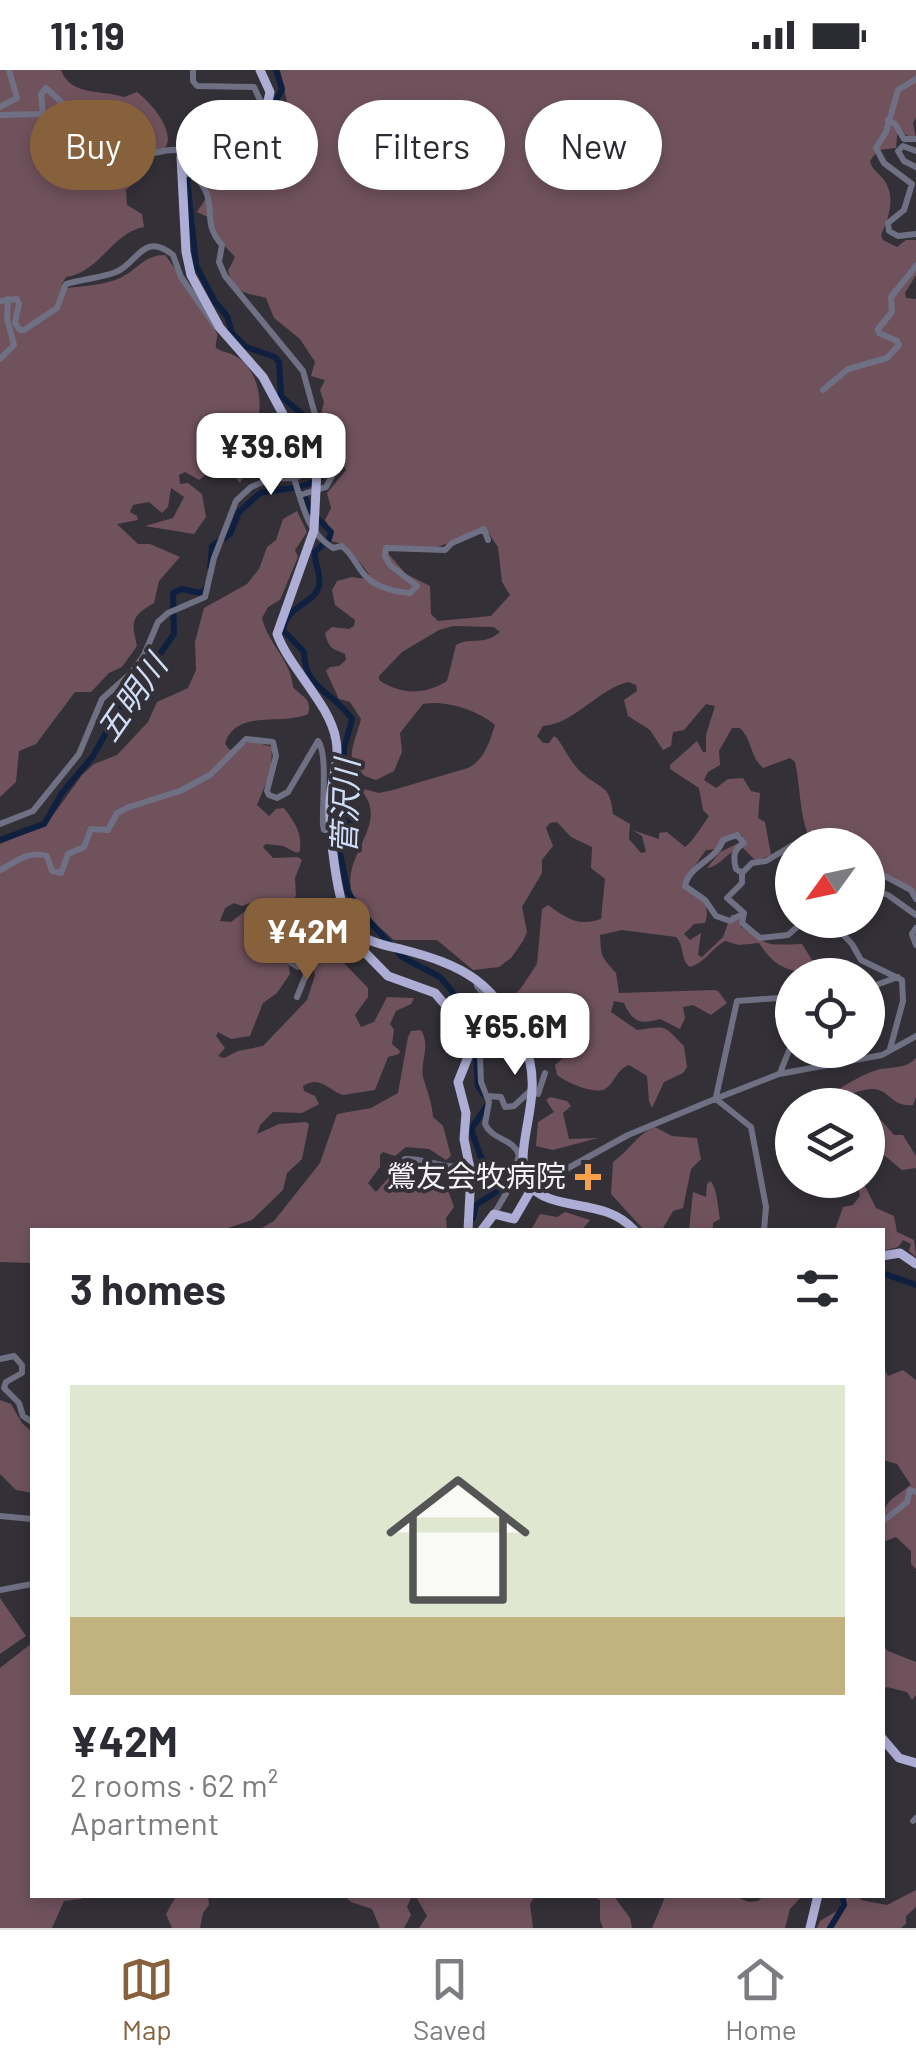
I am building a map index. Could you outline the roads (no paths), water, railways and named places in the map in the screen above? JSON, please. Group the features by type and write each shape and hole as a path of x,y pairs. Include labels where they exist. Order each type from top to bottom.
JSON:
{"main road":[{"path":"260,70 269,87 269,100"},
{"path":"181,190 188,268 220,328 263,377 312,456 317,480 314,530 278,622 277,634 334,732 338,753 330,796 331,830 347,927 388,976 435,993 452,1013 475,1058 458,1082 466,1113 464,1139 472,1186 468,1228"},
{"path":"347,927 366,939 442,960 479,981 504,1011 525,1046 533,1072 534,1092 523,1164 526,1179 547,1198"},
{"path":"484,1228 494,1214 513,1225 532,1188"},
{"path":"524,1199 547,1198 609,1211 631,1228"},
{"path":"885,1256 900,1253 916,1264"},
{"path":"885,1742 898,1758 916,1763"},
{"path":"810,1928 817,1898"}],"street":[{"path":"0,107 17,99 8,70"},
{"path":"193,70 197,86 249,86 257,90 260,100"},
{"path":"916,79 898,90 876,150 884,163 912,184 904,210 892,218 888,227 894,236 916,234"},
{"path":"42,100 46,88 58,100"},
{"path":"0,115 30,116"},
{"path":"888,120 904,139 916,139"},
{"path":"916,151 903,146 898,152 904,161 916,167"},
{"path":"0,824 34,811 79,754 102,699 132,672 158,622 205,597 236,501 251,487 270,479 299,490 317,480 329,484 339,463 317,422 304,371 225,276 218,262 222,245 210,230 206,190"},
{"path":"0,359 14,345 4,300 15,298 19,302 14,320 22,330 58,308 68,282 117,272 141,250 157,247 171,252 181,277 213,324 220,328"},
{"path":"824,390 848,369 885,360 899,345 878,329 892,312 891,297 916,266"},
{"path":"299,490 317,480"},
{"path":"299,490 307,521 320,540 333,548 342,546 365,576 402,593 414,592 417,586 390,565 384,556 386,548 444,550 484,529 488,540"},
{"path":"0,870 26,855 38,854 47,856 52,871 61,873 68,854 84,848 91,829 108,830 117,814 129,807 194,785 210,775 246,738 273,742 274,767 267,791 277,798 288,792 318,741 325,757 323,824 324,830 331,830"},
{"path":"742,873 736,869 734,858 736,849 744,843 739,834 722,841 719,852 688,875 684,884 705,900 716,916 730,921 744,914"},
{"path":"775,855 766,862 752,863 742,873 742,883 728,898 744,914 744,926 760,938 775,936"},
{"path":"885,876 911,890 916,899"},
{"path":"885,894 916,915"},
{"path":"297,997 309,974 304,942 321,928 326,913 336,911 340,927 347,927"},
{"path":"916,928 912,934 916,946"},
{"path":"846,938 861,960 899,977 904,985 904,1001 890,1051"},
{"path":"291,964 302,966 308,958"},
{"path":"885,982 899,977"},
{"path":"479,981 477,985 506,1026 506,1039 517,1052 525,1046"},
{"path":"715,1099 737,1000 775,998"},
{"path":"486,999 473,1001 469,1006 479,1032 475,1058 489,1106 486,1127 514,1144 519,1155 511,1185 494,1214"},
{"path":"532,1188 628,1136 715,1099 780,1074 875,1058 916,1036"},
{"path":"780,1074 782,1068"},
{"path":"487,1096 502,1097 505,1107 510,1108 525,1093 538,1094 546,1072"},
{"path":"715,1099 751,1127 766,1207 764,1228"},
{"path":"405,1159 425,1160 453,1169 470,1164"},
{"path":"0,1359 14,1356 22,1365 22,1373 6,1382 4,1388 30,1421"},
{"path":"885,1520 907,1502 910,1490 916,1492"},
{"path":"0,1516 30,1518"},
{"path":"0,1590 30,1584"}],"waterway":[{"name":"五明川","path":"210,567 212,546 230,534 239,512 260,493 313,482 328,469 332,458 312,442 311,422 281,396 279,362 246,347 232,333 227,316 196,265 188,155 217,150 267,129 268,115 282,89 276,70"},
{"name":"菅沢川","path":"303,493 311,512 331,532 315,552 320,582 316,592 290,614 283,630 304,652 314,682 352,719 344,749 341,796 350,819 350,832 339,848 348,893 402,957 440,977 452,991 462,1017 475,1033 478,1086 484,1095"},
{"name":"五明川","path":"0,840 44,824 62,793 93,756 122,704 142,688 152,665 174,634 173,593 182,589 201,593 205,589"},
{"name":"菅沢川","path":"473,1218 476,1205 496,1192 499,1185 480,1155 471,1129 486,1107"},
{"path":"885,1274 916,1285"},
{"path":"830,1928 844,1905 843,1898"}],"place":[{"name":"鶯友会牧病院","path":"588,1177"}]}
